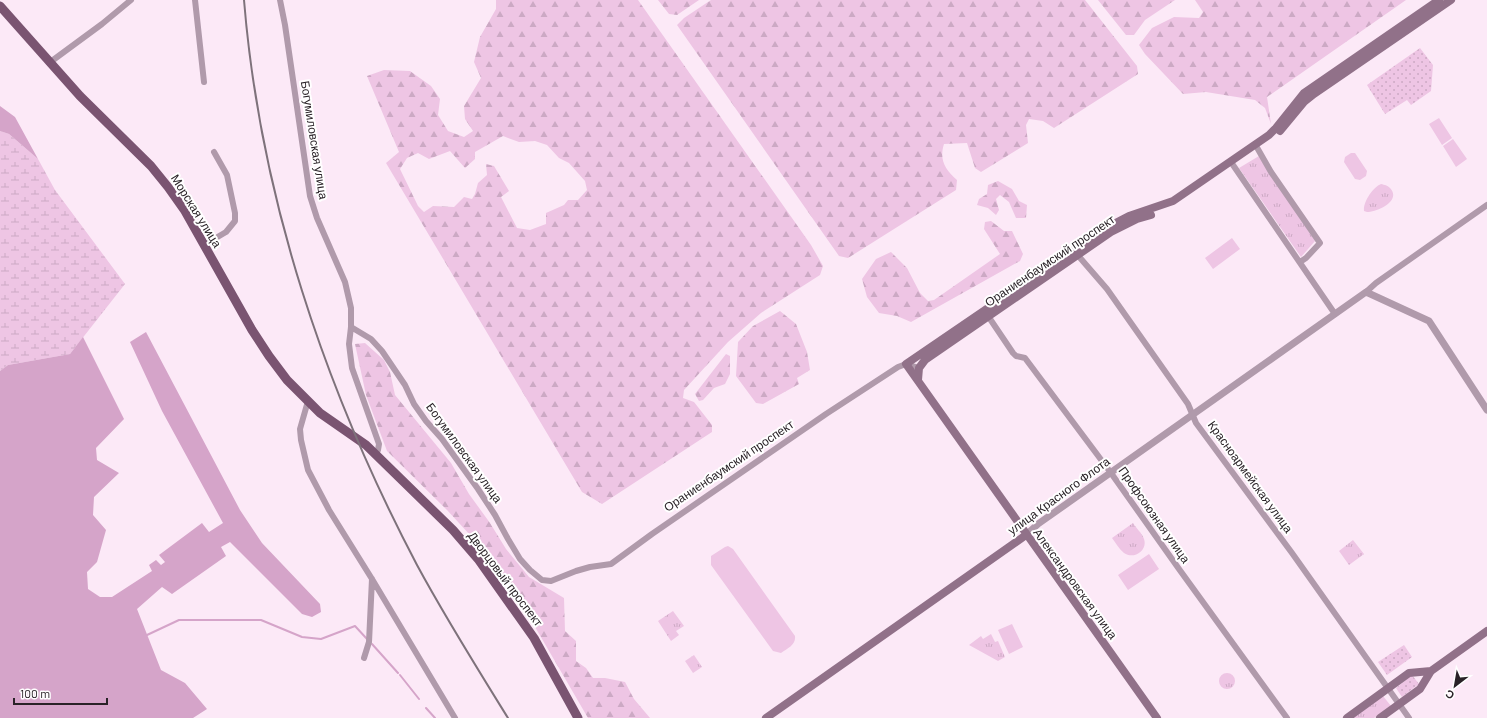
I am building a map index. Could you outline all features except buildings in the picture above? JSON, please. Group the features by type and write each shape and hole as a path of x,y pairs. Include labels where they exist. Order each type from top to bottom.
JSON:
{"main road":[{"name":"Ораниенбаумский проспект","path":"906,364 986,314 1076,253 1127,224 1169,208 1233,165 1256,147 1276,128 1304,93 1439,0"},
{"name":"Ораниенбаумский проспект","path":"1076,253 1104,229 1121,220 1173,201 1279,132 1304,102 1314,94 1451,0"},
{"name":"Морская улица","path":"0,6 49,63 151,166 168,187 185,211 238,306 269,356 287,380 334,424 356,439"},
{"name":"Ораниенбаумский проспект","path":"919,368 924,360 986,314"},
{"name":"Александровская улица","path":"906,364 1157,718"},
{"path":"918,380 919,368"},
{"name":"Дворцовый проспект","path":"356,439 376,455 453,530 478,559 534,638 578,718"},
{"name":"улица Красного Флота","path":"766,718 1026,535"},
{"path":"1380,718 1420,689 1431,671 1487,631"},
{"path":"1348,718 1409,673 1431,671"},
{"path":"1409,673 1417,675 1420,678 1422,684 1420,689"}],"street":[{"path":"49,63 102,24 131,0"},
{"path":"195,0 204,82"},
{"name":"Богумиловская улица","path":"280,0 310,196 317,218 345,282 351,308 349,344 352,368 379,444 376,455"},
{"path":"1256,147 1271,172 1320,243 1306,258 1300,262"},
{"path":"204,245 226,232 235,220 227,175 214,152"},
{"path":"1233,165 1335,314"},
{"path":"1487,205 1376,283 1366,292 1429,321 1487,410"},
{"name":"Красноармейская улица","path":"1076,253 1107,290 1188,404 1196,423 1292,553 1410,718"},
{"name":"улица Красного Флота","path":"1026,535 1044,520 1366,292"},
{"name":"Профсоюзная улица","path":"986,314 1013,353 1016,356 1025,358 1111,473 1287,718"},
{"name":"Богумиловская улица","path":"351,326 371,339 382,351 405,385 418,410 442,439 482,495 520,558 530,570 542,580 551,581 562,576"},
{"path":"906,364 919,368"},
{"name":"Ораниенбаумский проспект","path":"562,576 590,567 612,564 652,534 826,414 898,367 906,364"},
{"path":"308,401 303,417 300,435 308,470 329,510 455,718"},
{"path":"364,658 369,642 372,579"}],"green space":[{"path":"496,0 638,0 811,245 823,266 820,275 761,313 728,342 684,390 683,398 694,402 712,425 712,432 602,504 582,492 386,163 399,152 367,76 384,70 410,71 431,86 440,99 438,115 448,131 464,137 473,131 465,119 464,106 481,78 474,62 480,37 496,9","holes":["503,136 519,142 535,141 547,145 559,158 569,163 585,181 587,190 578,200 568,200 564,205 546,213 546,224 530,230 517,228 501,197 509,191 494,166 486,164 487,175 478,183 472,199 464,197 454,207 433,206 424,212 418,206 400,169 407,158 418,153 429,159 450,151 465,168 475,159 475,152"]},
{"path":"658,0 699,0 677,15 669,14"},
{"path":"711,0 1085,0 1137,66 1138,74 1054,128 1043,121 1029,119 1026,125 1028,143 981,172 975,168 967,143 944,144 942,155 944,164 957,180 956,190 848,258 839,256 677,25 684,18"},
{"path":"1098,0 1175,0 1145,20 1134,35 1126,35"},
{"path":"1195,0 1406,0 1267,97 1271,124 1265,108 1255,100 1206,92 1183,94 1145,54 1139,45 1152,28 1174,17 1199,18 1203,12"},
{"path":"1420,48 1433,65 1431,91 1411,105 1407,100 1385,114 1367,85"},
{"path":"1439,118 1452,138 1442,145 1429,124"},
{"path":"0,131 9,134 38,159 55,190 125,284 70,354 8,365 0,371"},
{"path":"1453,139 1467,159 1456,167 1443,146"},
{"path":"1351,153 1355,153 1367,171 1366,176 1360,180 1355,179 1344,162 1345,157"},
{"path":"1259,156 1315,241 1301,257 1239,168"},
{"path":"998,181 1012,189 1019,201 1027,205 1026,218 1016,218 1009,202 1000,195 996,199 999,210 996,215 988,208 977,205 979,199 987,194 988,185"},
{"path":"1381,184 1388,186 1393,193 1391,201 1382,208 1371,212 1364,211 1365,203 1369,195"},
{"path":"991,221 1004,231 1012,231 1023,254 1020,261 911,322 897,316 879,313 867,297 862,279 876,259 891,252 907,268 920,293 928,301 934,300 1000,254 984,229 985,222"},
{"path":"1232,238 1240,249 1213,269 1205,258"},
{"path":"780,311 796,324 807,352 810,370 797,378 799,384 763,404 756,403 736,376 738,342 753,326"},
{"path":"365,343 384,360 390,372 395,395 451,463 469,494 490,523 506,549 529,577 564,598 565,631 576,641 576,661 586,668 593,678 605,678 625,682 634,699 650,718 588,718 531,620 494,561 447,510 387,451 366,395 355,344"},
{"path":"726,354 730,356 730,374 725,384 714,388 703,400 699,401 695,394"},
{"path":"1133,523 1142,535 1145,543 1144,547 1139,553 1136,555 1128,555 1119,548 1112,538"},
{"path":"1353,540 1364,554 1349,565 1339,551"},
{"path":"728,546 733,549 795,636 793,644 781,653 773,651 711,565 711,556"},
{"path":"1149,554 1159,569 1128,590 1118,575"},
{"path":"673,611 684,626 676,631 679,635 671,641 658,621"},
{"path":"1012,624 1023,647 1009,654 998,630"},
{"path":"991,634 995,642 998,641 1005,657 998,661 969,645 981,636 983,639"},
{"path":"1404,645 1412,657 1387,675 1378,662"},
{"path":"694,655 702,667 693,673 685,661"},
{"path":"1227,673 1234,678 1235,681 1230,688 1227,689 1220,684 1219,681 1224,674"},
{"path":"1412,675 1419,684 1402,697 1396,688"},
{"path":"1383,696 1391,706 1374,718 1353,718"}],"shaded area":[{"path":"0,106 15,117 38,159 9,134 0,131"},
{"path":"146,332 240,510 262,543 320,604 321,612 312,617 302,614 230,542 221,547 226,556 172,594 162,587 137,609 161,670 185,683 207,709 193,718 0,718 0,371 8,365 70,354 83,337 124,419 96,448 97,460 119,473 94,497 93,515 106,530 97,562 87,572 88,589 100,597 112,597 152,571 149,565 156,560 161,565 165,562 159,555 202,523 209,532 223,523 162,411 130,342"}],"waterway":[{"path":"147,635 179,620 261,620 302,637 321,639 355,626 367,639"},
{"path":"372,644 398,673"},
{"path":"400,675 419,699"},
{"path":"426,708 435,718"}],"railway":[{"path":"244,0 252,74 265,147 282,219 302,291 326,361 353,431 384,499 417,565 450,623 508,718"}]}
